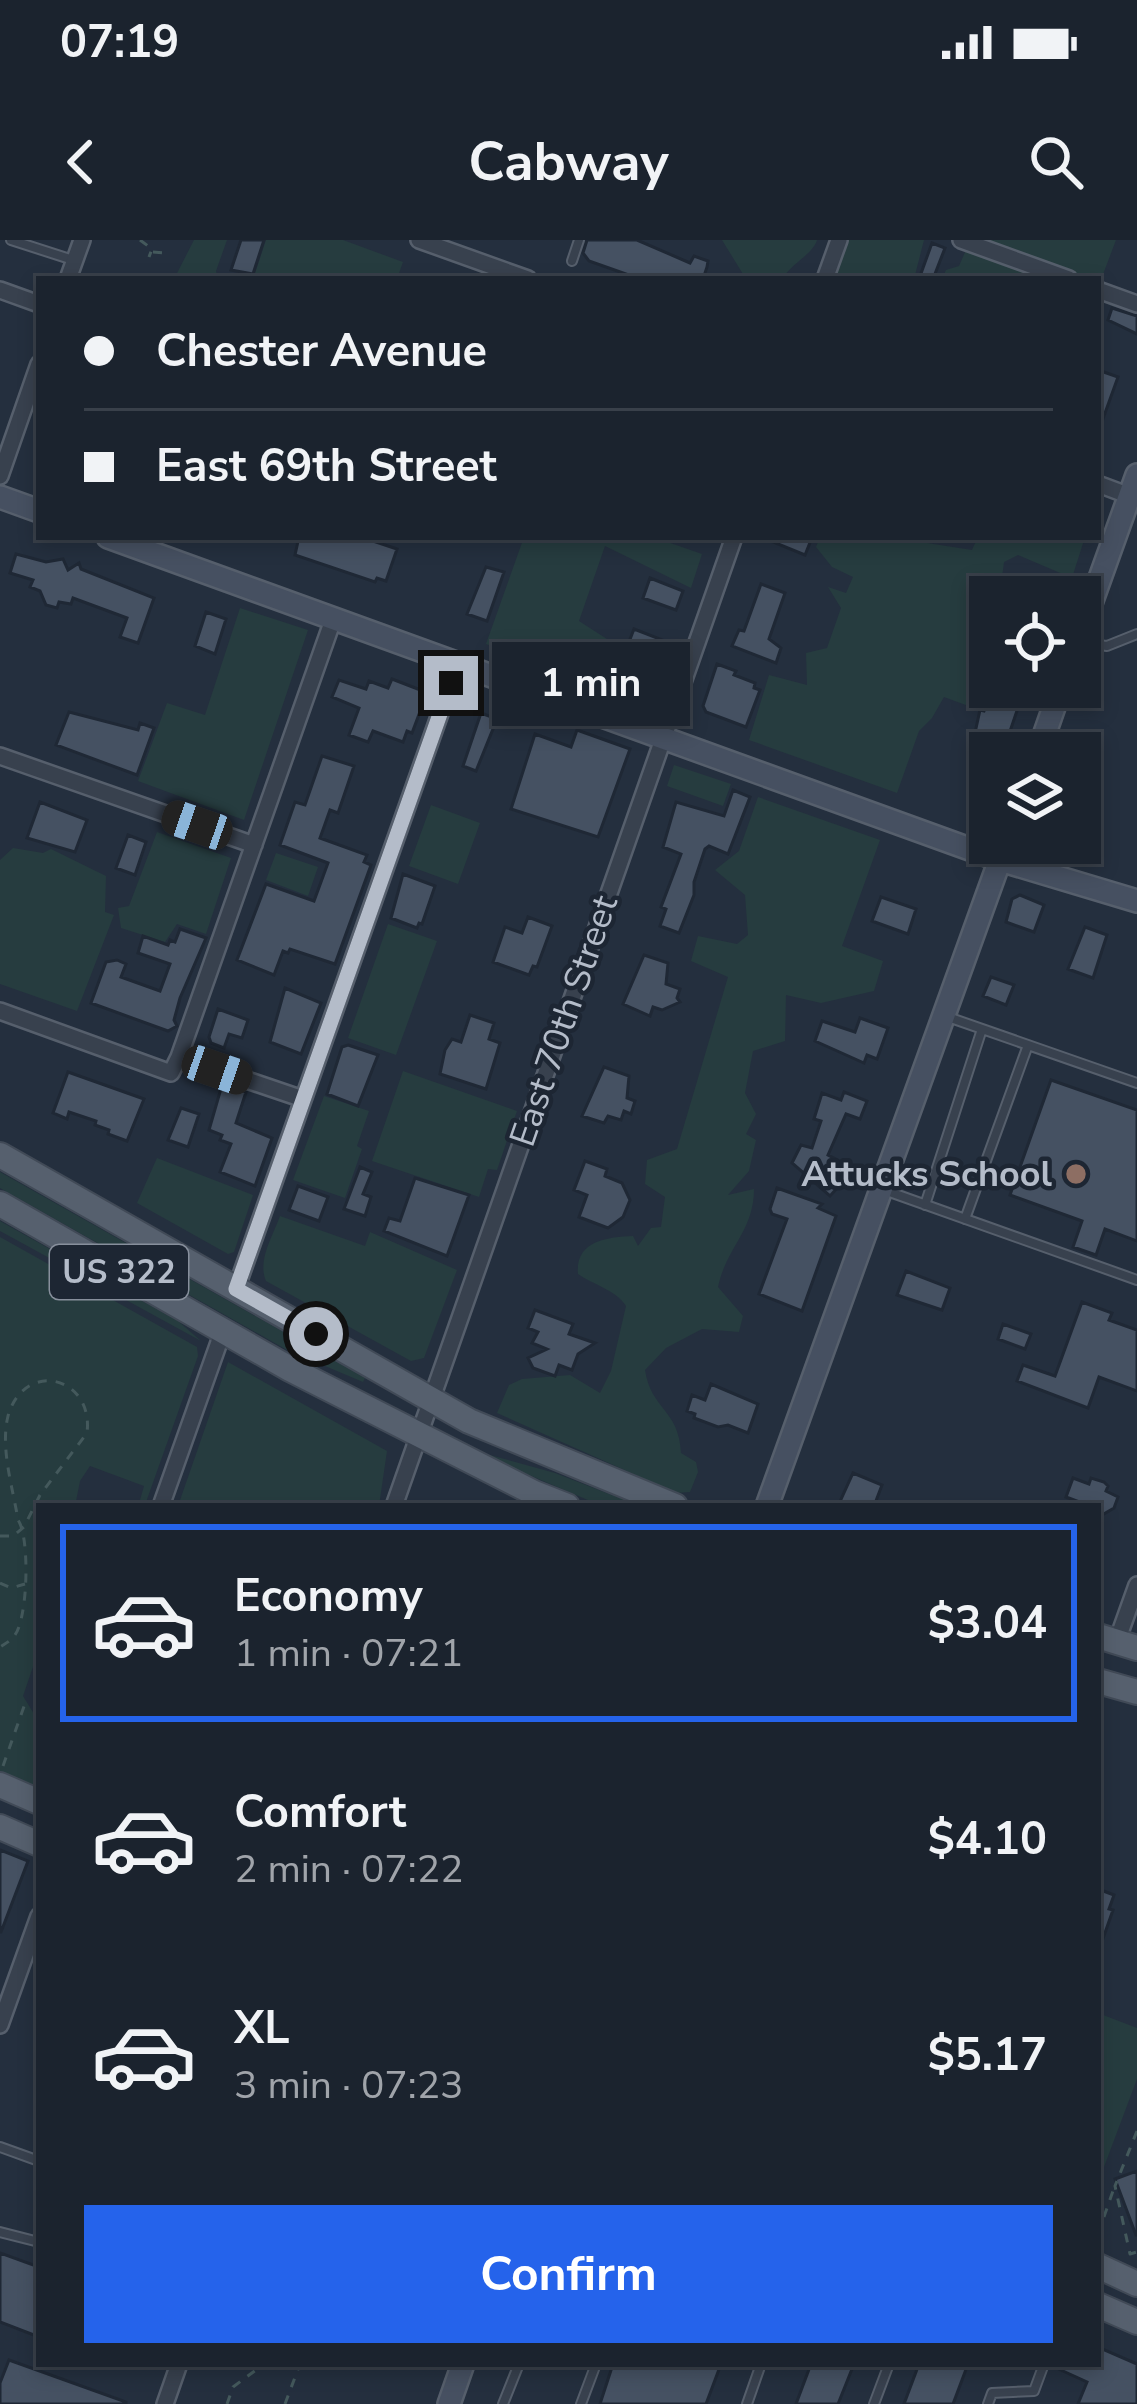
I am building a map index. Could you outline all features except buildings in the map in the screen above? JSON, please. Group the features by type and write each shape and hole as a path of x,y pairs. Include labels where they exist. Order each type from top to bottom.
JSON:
{"main road":[{"name":"US 322","path":"0,1156 508,1440 667,1503"},
{"name":"US 322","path":"0,1204 418,1436 561,1503"},
{"path":"1101,1683 1137,1692"},
{"path":"0,1785 36,1801"},
{"path":"0,1827 36,1843"},
{"path":"1101,2267 1137,2284"},
{"path":"1101,2306 1137,2321"}],"street":[{"path":"69,276 82,240"},
{"path":"419,240 514,276"},
{"path":"826,276 839,240"},
{"path":"961,240 1061,276"},
{"path":"0,290 36,303"},
{"path":"1101,291 1137,304"},
{"path":"0,476 36,373"},
{"path":"1101,484 1133,485 1101,578"},
{"path":"0,497 36,510"},
{"path":"116,540 663,737 969,840"},
{"name":"East 70th Street","path":"395,1503 733,540"},
{"path":"0,1011 171,1073 334,617"},
{"path":"236,1289 458,662"},
{"path":"0,756 254,845"},
{"path":"768,1503 998,864"},
{"path":"1038,864 1137,901"},
{"path":"179,1057 303,1099"},
{"path":"162,1503 223,1331"},
{"path":"1117,1642 1137,1585"},
{"path":"0,2025 36,1924"},
{"path":"165,2404 178,2367"},
{"path":"449,2404 463,2367"}],"lane":[{"path":"11,240 75,260"},
{"path":"572,260 580,240"},
{"path":"1101,644 1137,634"},
{"path":"944,1016 1137,1083"},
{"path":"926,1205 982,1029"},
{"path":"965,1219 1028,1045"},
{"path":"881,1190 1137,1280"},
{"path":"0,2147 36,2160"},
{"path":"0,2232 36,2241"},
{"path":"503,2404 518,2367"},
{"path":"581,2404 595,2367"},
{"path":"747,2404 760,2367"},
{"path":"874,2404 888,2367"},
{"path":"988,2404 992,2393 1034,2391 1043,2367"}],"path":[{"path":"140,240 150,254 167,252 164,262"},
{"path":"0,1536 13,1536 24,1527 40,1495 87,1433 85,1406 70,1387 58,1381 36,1382 25,1389 7,1421 8,1462 24,1527 25,1584 19,1629 0,1647"},
{"path":"0,1583 11,1588 25,1584"},
{"path":"0,1773 27,1698"},
{"path":"1101,2226 1137,2132"},
{"path":"1115,2186 1130,2254 1137,2252"},
{"path":"227,2404 233,2387 260,2367"},
{"path":"285,2404 299,2367"}],"green space":[{"path":"194,240 227,240 217,276 176,276"},
{"path":"266,240 343,240 403,262 398,276 254,276"},
{"path":"722,240 817,240 785,276 744,276"},
{"path":"847,240 924,240 915,276 835,276"},
{"path":"1116,240 1101,280 1101,276 1075,276 987,243"},
{"path":"966,250 1038,276 943,276 946,270 959,266"},
{"path":"523,540 662,540 702,554 691,588 605,546 579,621 610,641 595,683 486,644"},
{"path":"819,540 926,540 972,550 977,540 1084,540 1073,576 1018,555 1004,562 1002,576 969,576 969,706 944,697 919,731 897,793 749,740 769,675 807,685 806,653 827,648 841,608 828,587 846,593 853,577 832,567 816,547"},
{"path":"240,608 308,630 244,820 138,781 167,703 205,715"},
{"path":"674,765 731,784 723,806 667,786"},
{"path":"758,797 880,840 842,946 883,961 874,991 821,1003 786,995 785,1041 753,1051 745,1093 756,1114 746,1134 756,1140 749,1171 728,1195 754,1189 753,1204 718,1287 743,1316 739,1332 702,1329 666,1348 645,1370 653,1394 675,1427 681,1453 696,1462 698,1472 690,1492 676,1493 497,1413 509,1385 522,1379 570,1375 600,1393 611,1371 626,1306 578,1274 578,1263 595,1243 633,1236 638,1246 651,1228 661,1227 665,1197 645,1184 647,1160 677,1149 728,977 691,961 698,936 737,944 748,935 745,895 715,870 739,851"},
{"path":"431,805 480,823 458,884 409,866"},
{"path":"157,832 231,858 206,934 177,924 165,942 121,928 118,908 129,906"},
{"path":"13,848 43,853 51,849 106,876 105,912 114,915 77,1011 0,984 0,860"},
{"path":"276,853 318,867 308,896 266,880"},
{"path":"388,924 437,941 396,1055 348,1038"},
{"path":"403,1071 517,1111 497,1170 488,1169 479,1197 372,1161"},
{"path":"324,1096 369,1111 345,1198 293,1180"},
{"path":"157,1158 253,1195 234,1252 228,1254 137,1203"},
{"path":"0,1172 365,1378 363,1382 287,1350 0,1188"},
{"path":"280,1216 365,1246 370,1232 457,1270 424,1358 411,1361 266,1281 265,1256"},
{"path":"0,1221 178,1321 201,1341 0,1231"},
{"path":"0,1237 197,1347 198,1356 146,1503 140,1500 144,1486 90,1466 80,1481 76,1503 36,1503 36,1658 23,1696 36,1717 36,1787 0,1771"},
{"path":"228,1362 387,1451 379,1503 179,1503"},
{"path":"489,1458 555,1473 632,1503 595,1503"},
{"path":"1101,2014 1137,2028 1137,2079 1101,2175"}],"place":[{"name":"Attucks School","path":"1076,1174"}],"route":[{"path":"316,1334 236,1289 451,683"}]}
